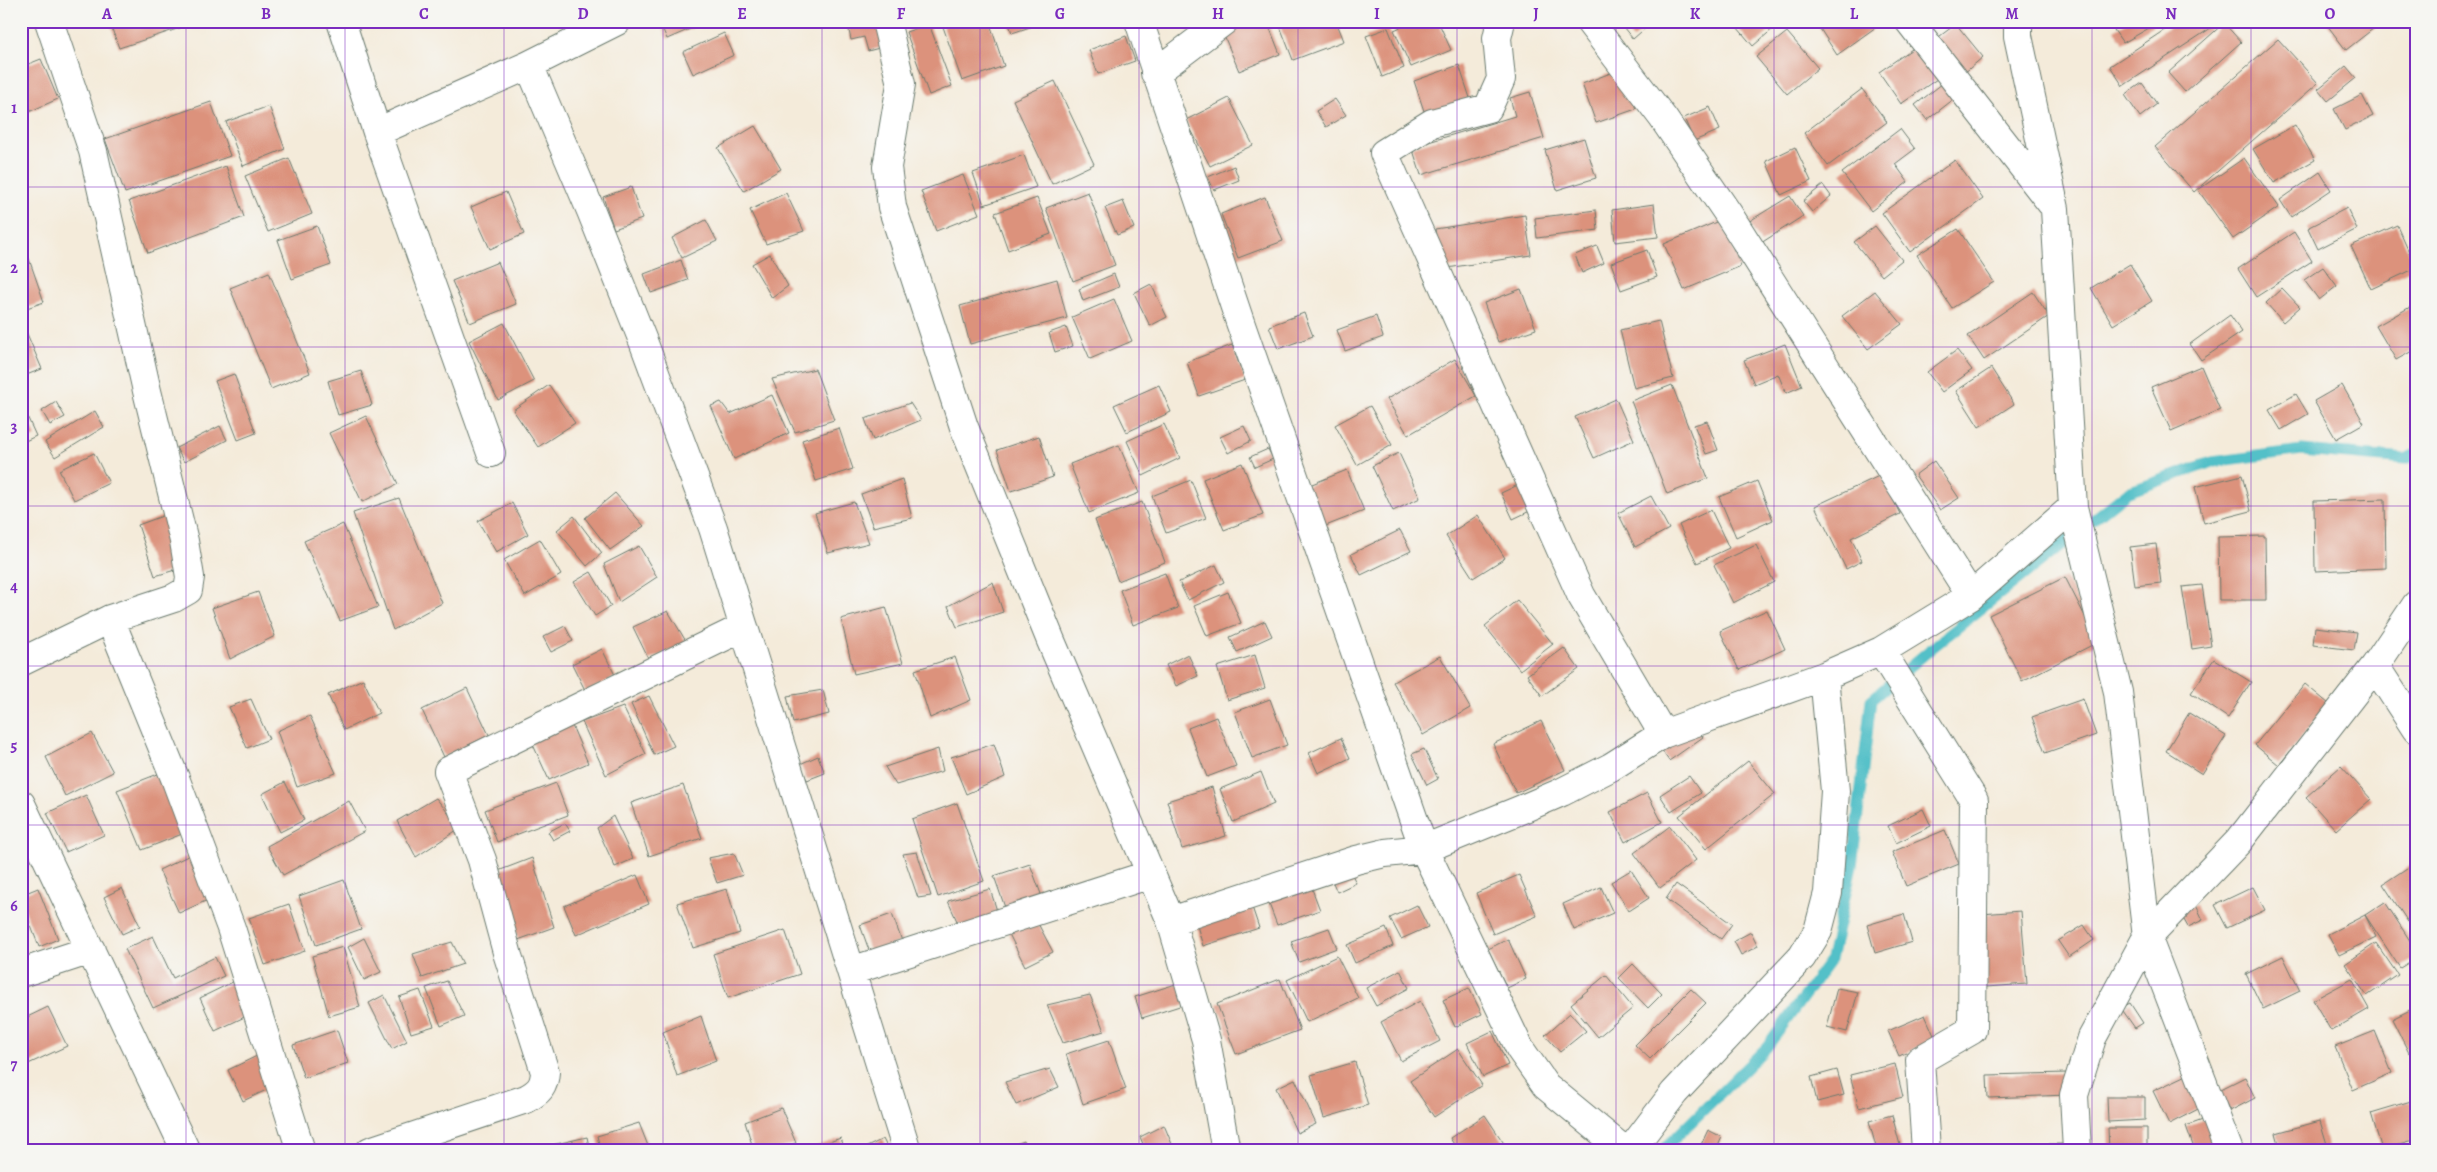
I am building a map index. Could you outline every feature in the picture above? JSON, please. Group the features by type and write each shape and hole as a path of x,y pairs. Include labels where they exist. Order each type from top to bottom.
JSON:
{"street":[{"path":"21,662 110,618 174,598 188,590 190,577 93,151 49,21"},
{"path":"341,21 377,132 491,453"},
{"path":"377,132 529,65 617,21"},
{"path":"886,21 901,84 887,167 892,207 964,426 1055,650 1171,921 1206,1040 1226,1151"},
{"path":"1139,21 1424,849 1520,1049 1534,1071 1546,1086 1625,1151"},
{"path":"1155,72 1224,21"},
{"path":"1501,21 1497,38 1501,79 1488,108 1432,123 1384,152 1581,595 1663,734"},
{"path":"1589,21 1663,118 1729,215 1971,596"},
{"path":"1909,21 2055,208"},
{"path":"2018,21 2018,36 2055,208 2073,507 2118,692 2147,937 2229,1151"},
{"path":"529,65 591,210 643,341 713,528 907,1151"},
{"path":"1171,921 1356,860 1385,853 1424,849 1562,792 1611,767 1663,734 1824,676 1881,651 1971,596 2073,507"},
{"path":"2077,1151 2074,1094 2092,1038 2147,937 2239,842 2375,666 2416,605"},
{"path":"110,618 231,928 301,1151"},
{"path":"370,1151 526,1099 538,1092 544,1083 545,1072 508,956 482,860 448,771 744,627"},
{"path":"1881,651 1974,800 1972,1030 1920,1060 1926,1151"},
{"path":"2375,666 2416,729"},
{"path":"1630,1151 1674,1093 1802,957 1818,931 1828,894 1835,791 1824,676"},
{"path":"21,804 186,1151"},
{"path":"851,971 1151,874"},
{"path":"21,974 91,950"}],"building":[{"path":"109,21 181,21 183,27 119,48"},
{"path":"659,21 703,21 704,23 667,39"},
{"path":"847,21 876,21 883,47 868,51 864,37 851,40"},
{"path":"941,21 989,21 1004,66 962,81"},
{"path":"1008,21 1045,21 1045,22 1012,33"},
{"path":"1226,21 1267,21 1280,54 1239,71 1219,24"},
{"path":"1278,21 1336,21 1344,41 1293,60"},
{"path":"1415,21 1438,21 1451,50 1411,67 1394,30"},
{"path":"1618,21 1648,21 1650,24 1633,39"},
{"path":"1732,21 1782,21 1753,46"},
{"path":"1815,21 1882,21 1883,22 1837,55"},
{"path":"2129,21 2154,21 2156,24 2123,43 2114,30"},
{"path":"2178,21 2211,21 2214,26 2123,86 2110,66"},
{"path":"2324,21 2383,21 2346,50"},
{"path":"2407,21 2416,21 2416,37"},
{"path":"2224,23 2241,42 2185,92 2168,73"},
{"path":"929,24 952,86 929,95 906,32"},
{"path":"1956,24 1983,57 1963,74 1936,39"},
{"path":"1388,28 1404,68 1382,77 1366,36"},
{"path":"1787,32 1818,68 1787,94 1756,57"},
{"path":"724,33 734,55 693,74 683,52"},
{"path":"1126,36 1135,61 1098,74 1089,50"},
{"path":"2278,39 2318,83 2194,192 2155,147"},
{"path":"1915,47 1937,79 1901,104 1879,72"},
{"path":"41,59 58,99 24,114 21,108 21,67"},
{"path":"1459,65 1470,98 1425,114 1414,81"},
{"path":"2346,66 2356,78 2328,101 2318,89"},
{"path":"1621,69 1636,109 1596,123 1582,84"},
{"path":"1947,80 1959,95 1927,120 1915,105"},
{"path":"1055,81 1094,164 1052,184 1013,100"},
{"path":"2142,83 2157,104 2140,117 2125,95"},
{"path":"1862,89 1887,122 1828,166 1804,133"},
{"path":"1530,92 1544,138 1421,175 1412,147 1515,116 1510,98"},
{"path":"2362,95 2373,116 2345,130 2334,109"},
{"path":"1229,98 1253,145 1210,166 1186,120"},
{"path":"1335,99 1346,115 1326,127 1316,111"},
{"path":"211,102 230,156 125,193 105,139"},
{"path":"269,106 285,149 243,166 226,122"},
{"path":"1710,107 1720,130 1694,141 1684,118"},
{"path":"2295,125 2315,160 2274,183 2253,149"},
{"path":"755,126 781,169 744,191 718,148"},
{"path":"1900,129 1915,149 1895,164 1908,182 1871,211 1842,173"},
{"path":"1584,138 1596,178 1557,190 1545,150"},
{"path":"1795,147 1811,181 1781,195 1766,161"},
{"path":"1024,155 1036,187 984,205 973,173"},
{"path":"289,158 312,214 268,232 245,176"},
{"path":"2244,158 2279,207 2233,239 2198,190"},
{"path":"1955,160 1983,199 1910,252 1882,213"},
{"path":"226,166 244,217 148,253 129,201"},
{"path":"1234,166 1239,180 1214,190 1208,177"},
{"path":"2320,172 2331,190 2291,217 2280,200"},
{"path":"963,175 979,214 936,231 921,191"},
{"path":"1823,185 1831,196 1812,212 1803,201"},
{"path":"631,187 642,219 614,229 603,197"},
{"path":"506,192 524,234 490,249 471,207"},
{"path":"1088,192 1115,265 1073,281 1046,208"},
{"path":"786,193 804,231 766,244 750,210"},
{"path":"1790,196 1803,216 1761,243 1748,222"},
{"path":"1265,197 1283,241 1238,258 1221,214"},
{"path":"1037,198 1051,234 1008,250 995,213"},
{"path":"1123,201 1134,228 1117,235 1105,208"},
{"path":"1654,204 1658,237 1615,242 1612,210"},
{"path":"2347,208 2357,229 2318,249 2308,228"},
{"path":"1596,210 1598,230 1537,238 1535,218"},
{"path":"1525,215 1531,255 1441,269 1435,229"},
{"path":"706,220 717,241 682,258 672,238"},
{"path":"1721,220 1741,266 1684,290 1664,244"},
{"path":"2397,225 2416,268 2371,289 2351,246"},
{"path":"317,226 331,265 292,279 278,240"},
{"path":"1875,226 1902,260 1882,276 1854,242"},
{"path":"1958,229 1994,282 1952,308 1917,255"},
{"path":"2294,232 2312,261 2256,297 2238,269"},
{"path":"21,236 44,302 21,310"},
{"path":"1597,246 1604,263 1582,273 1575,255"},
{"path":"1647,250 1657,277 1621,290 1611,263"},
{"path":"770,254 788,286 772,298 752,264"},
{"path":"681,260 688,280 651,293 644,274"},
{"path":"498,262 516,304 470,323 452,281"},
{"path":"2130,264 2152,301 2113,325 2091,288"},
{"path":"2323,267 2337,286 2319,300 2304,280"},
{"path":"269,272 310,373 271,389 230,288"},
{"path":"1114,274 1119,287 1083,301 1079,289"},
{"path":"1057,279 1067,318 970,344 960,306"},
{"path":"1151,284 1167,317 1150,326 1134,293"},
{"path":"2282,288 2300,307 2283,322 2266,303"},
{"path":"1521,289 1536,329 1498,342 1484,303"},
{"path":"1875,291 1902,324 1868,349 1842,316"},
{"path":"2033,292 2049,316 1984,360 1968,336"},
{"path":"1114,299 1132,341 1090,359 1072,317"},
{"path":"2412,306 2416,312 2416,349 2396,360 2376,326"},
{"path":"1304,313 1313,336 1278,349 1269,326"},
{"path":"2230,315 2242,332 2201,360 2190,344"},
{"path":"1376,316 1383,337 1345,351 1337,330"},
{"path":"1659,321 1673,378 1634,388 1620,330"},
{"path":"504,323 534,381 498,400 469,341"},
{"path":"1066,327 1073,346 1055,352 1049,333"},
{"path":"25,329 42,369 21,377 21,331"},
{"path":"1785,344 1802,386 1786,393 1778,374 1754,384 1744,360"},
{"path":"1232,345 1245,380 1199,396 1187,362"},
{"path":"1957,350 1972,370 1942,392 1927,372"},
{"path":"1455,359 1476,396 1408,435 1387,399"},
{"path":"2201,366 2220,410 2171,431 2151,387"},
{"path":"1991,368 2014,404 1979,427 1956,391"},
{"path":"815,369 834,420 795,432 772,379"},
{"path":"361,371 372,405 338,415 328,381"},
{"path":"234,374 256,433 238,440 215,381"},
{"path":"549,385 575,423 538,447 513,410"},
{"path":"1159,385 1171,412 1127,432 1114,405"},
{"path":"1672,385 1708,478 1667,494 1631,401"},
{"path":"2342,385 2364,423 2336,439 2314,401"},
{"path":"2296,394 2308,414 2281,430 2269,410"},
{"path":"772,395 789,433 734,459 711,406 721,402 730,414"},
{"path":"1616,399 1634,440 1594,458 1575,417"},
{"path":"56,402 65,417 50,425 42,411"},
{"path":"21,403 36,436 21,443"},
{"path":"910,403 921,420 873,440 865,419"},
{"path":"1370,406 1392,445 1357,465 1335,425"},
{"path":"95,411 104,427 55,457 45,442"},
{"path":"366,416 398,484 362,502 329,433"},
{"path":"1707,421 1718,450 1706,454 1694,425"},
{"path":"1164,424 1180,458 1143,476 1127,441"},
{"path":"220,426 227,440 184,462 176,448"},
{"path":"1244,426 1251,441 1228,453 1220,437"},
{"path":"839,428 853,469 816,481 802,440"},
{"path":"1039,436 1053,477 1011,491 997,450"},
{"path":"1119,445 1139,493 1089,513 1070,464"},
{"path":"1268,449 1273,459 1255,467 1250,457"},
{"path":"94,453 109,483 74,500 59,470"},
{"path":"1399,453 1420,498 1393,511 1372,466"},
{"path":"1934,461 1959,498 1940,510 1915,475"},
{"path":"1242,463 1263,515 1224,530 1203,479"},
{"path":"1347,470 1364,511 1323,527 1307,486"},
{"path":"1881,475 1900,514 1851,538 1862,561 1846,569 1815,506"},
{"path":"2242,475 2251,511 2204,523 2195,487"},
{"path":"902,479 912,518 873,527 861,494"},
{"path":"1191,480 1206,518 1166,533 1152,496"},
{"path":"1757,481 1773,520 1736,537 1719,497"},
{"path":"1520,484 1532,510 1513,519 1501,493"},
{"path":"615,493 644,526 610,550 585,518"},
{"path":"1651,496 1669,529 1635,547 1618,513"},
{"path":"399,498 442,603 393,630 353,513"},
{"path":"2385,499 2386,568 2315,571 2314,501"},
{"path":"854,502 869,543 828,553 815,513"},
{"path":"1142,502 1165,562 1118,581 1095,520"},
{"path":"512,503 528,534 496,552 478,521"},
{"path":"1711,510 1729,548 1697,563 1679,525"},
{"path":"168,514 185,567 155,576 138,525"},
{"path":"1478,515 1505,558 1473,578 1446,536"},
{"path":"574,516 602,553 587,566 557,530"},
{"path":"343,524 378,607 340,621 304,541"},
{"path":"1400,530 1411,551 1361,575 1351,554"},
{"path":"2265,536 2266,600 2219,600 2218,537"},
{"path":"540,539 561,575 525,596 504,560"},
{"path":"2156,544 2161,583 2135,586 2130,547"},
{"path":"1756,545 1774,582 1733,603 1714,565"},
{"path":"639,546 657,577 619,602 604,564"},
{"path":"1216,565 1224,582 1188,600 1179,582"},
{"path":"591,572 611,606 595,616 574,582"},
{"path":"1165,573 1178,608 1133,625 1120,590"},
{"path":"2065,577 2098,642 2022,681 1989,615"},
{"path":"993,582 1003,612 957,627 948,606"},
{"path":"2202,585 2211,646 2192,649 2182,587"},
{"path":"258,592 275,636 230,659 212,608"},
{"path":"1228,592 1241,623 1207,636 1194,606"},
{"path":"1517,600 1553,644 1520,670 1485,626"},
{"path":"886,607 903,663 854,674 841,619"},
{"path":"1767,610 1785,649 1739,670 1720,631"},
{"path":"668,611 687,643 649,660 633,627"},
{"path":"1265,621 1272,636 1237,652 1230,637"},
{"path":"565,626 573,641 551,652 543,637"},
{"path":"2315,627 2357,632 2354,650 2313,645"},
{"path":"1564,648 1579,669 1542,696 1527,675"},
{"path":"602,649 616,677 586,692 572,664"},
{"path":"1188,654 1198,676 1176,686 1166,665"},
{"path":"1255,655 1265,688 1227,700 1217,667"},
{"path":"1440,656 1470,708 1423,735 1393,682"},
{"path":"955,657 971,700 930,718 915,670"},
{"path":"2214,659 2251,682 2228,718 2191,693"},
{"path":"363,679 379,713 344,730 328,695"},
{"path":"2305,684 2329,704 2279,765 2255,745"},
{"path":"467,688 489,735 444,757 422,710"},
{"path":"823,690 829,714 793,723 787,696"},
{"path":"649,696 674,746 654,755 631,704"},
{"path":"251,699 269,739 247,748 229,707"},
{"path":"1270,699 1287,745 1252,758 1235,712"},
{"path":"2083,699 2096,735 2045,753 2032,717"},
{"path":"623,707 646,754 606,775 582,722"},
{"path":"2189,713 2226,736 2202,774 2166,751"},
{"path":"310,716 336,773 297,787 277,731"},
{"path":"1216,717 1236,766 1207,777 1188,728"},
{"path":"570,721 588,763 549,780 530,738"},
{"path":"1541,721 1565,770 1516,793 1493,744"},
{"path":"1694,725 1703,737 1669,761 1660,748"},
{"path":"92,733 113,772 65,796 46,757"},
{"path":"1341,738 1350,758 1318,773 1309,753"},
{"path":"994,744 1005,777 966,794 951,757"},
{"path":"938,749 943,771 896,785 885,767"},
{"path":"1424,749 1438,779 1427,785 1412,754"},
{"path":"818,756 825,773 807,780 800,764"},
{"path":"1748,761 1775,794 1706,849 1679,816"},
{"path":"2341,766 2371,799 2336,830 2306,797"},
{"path":"163,772 187,832 142,850 117,790"},
{"path":"1261,772 1274,804 1233,822 1220,789"},
{"path":"1689,776 1701,793 1671,812 1660,795"},
{"path":"285,782 304,820 280,832 262,794"},
{"path":"556,783 568,815 497,842 485,810"},
{"path":"683,785 702,838 649,856 631,803"},
{"path":"1212,787 1226,836 1182,849 1167,801"},
{"path":"1647,793 1662,822 1625,842 1610,812"},
{"path":"86,795 104,835 66,852 47,813"},
{"path":"436,798 460,828 416,857 397,821"},
{"path":"349,801 365,831 283,875 267,846"},
{"path":"957,803 984,881 938,897 912,819"},
{"path":"1923,809 1931,826 1896,843 1888,826"},
{"path":"613,816 633,859 615,867 597,828"},
{"path":"565,823 570,831 553,840 548,832"},
{"path":"1670,826 1696,860 1660,888 1634,853"},
{"path":"1945,830 1959,864 1906,886 1892,852"},
{"path":"917,852 931,896 918,898 903,854"},
{"path":"734,853 743,875 717,883 708,858"},
{"path":"192,854 212,898 179,913 159,870"},
{"path":"532,858 554,927 518,940 498,871"},
{"path":"1030,864 1045,905 1008,916 994,876"},
{"path":"2413,864 2416,869 2416,917 2408,922 2383,884"},
{"path":"1349,868 1356,883 1337,892 1331,878"},
{"path":"1631,870 1649,898 1629,911 1611,882"},
{"path":"637,875 649,904 576,935 564,906"},
{"path":"1519,875 1537,916 1493,934 1476,893"},
{"path":"344,880 361,929 316,945 299,896"},
{"path":"1309,881 1320,910 1277,925 1266,896"},
{"path":"1676,884 1732,924 1721,939 1666,899"},
{"path":"1601,887 1613,913 1574,930 1563,904"},
{"path":"2253,887 2265,910 2227,928 2215,905"},
{"path":"38,888 58,939 39,947 21,900 21,895"},
{"path":"122,888 140,926 122,934 104,897"},
{"path":"727,889 740,933 693,948 677,903"},
{"path":"990,889 999,917 961,930 948,901"},
{"path":"1250,901 1259,928 1203,946 1195,919"},
{"path":"2385,902 2416,950 2416,958 2400,968 2365,915"},
{"path":"289,904 305,951 265,965 249,918"},
{"path":"1417,905 1428,927 1401,939 1390,918"},
{"path":"2196,905 2203,920 2188,927 2180,913"},
{"path":"2021,911 2027,984 1987,987 1981,914"},
{"path":"892,914 902,941 870,953 860,925"},
{"path":"1033,914 1053,952 1025,966 1006,928"},
{"path":"1904,914 1912,942 1875,953 1867,925"},
{"path":"2365,915 2376,937 2339,955 2328,934"},
{"path":"2084,925 2094,940 2069,957 2058,941"},
{"path":"1329,928 1337,948 1299,962 1291,941"},
{"path":"1386,928 1393,946 1355,963 1347,945"},
{"path":"785,930 800,974 728,998 713,954"},
{"path":"1751,932 1758,946 1741,955 1734,941"},
{"path":"153,936 173,978 215,957 224,976 153,1008 125,949"},
{"path":"364,938 381,972 364,980 348,947"},
{"path":"1508,939 1526,979 1507,988 1488,949"},
{"path":"452,942 463,964 422,978 413,954"},
{"path":"2376,943 2398,975 2367,996 2345,964"},
{"path":"343,947 360,1007 329,1016 312,956"},
{"path":"1337,956 1358,998 1307,1022 1287,980"},
{"path":"2283,956 2300,991 2263,1009 2246,974"},
{"path":"1633,964 1662,994 1648,1008 1619,978"},
{"path":"1400,970 1409,988 1376,1006 1366,988"},
{"path":"1606,975 1633,1008 1598,1037 1571,1004"},
{"path":"1280,979 1300,1030 1236,1054 1217,1004"},
{"path":"2352,979 2369,1009 2331,1031 2313,1000"},
{"path":"237,980 253,1013 215,1031 200,998"},
{"path":"447,981 464,1016 441,1026 426,988"},
{"path":"1179,983 1186,1004 1142,1018 1135,997"},
{"path":"1469,988 1482,1014 1455,1027 1443,1000"},
{"path":"1837,988 1858,992 1847,1032 1827,1027"},
{"path":"1691,989 1706,1003 1650,1059 1635,1045"},
{"path":"420,990 434,1026 411,1033 399,997"},
{"path":"384,995 407,1041 392,1049 369,1003"},
{"path":"1090,995 1104,1031 1063,1043 1047,1005"},
{"path":"1420,1001 1440,1041 1401,1061 1381,1022"},
{"path":"2130,1003 2143,1023 2135,1028 2121,1008"},
{"path":"48,1007 67,1046 24,1066 21,1060 21,1020"},
{"path":"2416,1007 2416,1050 2409,1053 2392,1019"},
{"path":"1570,1013 1586,1031 1560,1052 1545,1035"},
{"path":"1925,1015 1936,1040 1899,1056 1888,1031"},
{"path":"701,1016 716,1061 677,1076 663,1032"},
{"path":"337,1030 348,1063 304,1078 293,1045"},
{"path":"1492,1031 1508,1065 1483,1077 1467,1043"},
{"path":"2375,1031 2392,1073 2353,1090 2335,1047"},
{"path":"1109,1040 1126,1089 1083,1104 1066,1054"},
{"path":"1458,1049 1482,1085 1434,1117 1410,1081"},
{"path":"261,1054 275,1086 243,1101 228,1070"},
{"path":"1355,1062 1368,1105 1324,1118 1311,1075"},
{"path":"1895,1064 1903,1097 1859,1108 1850,1075"},
{"path":"1050,1069 1059,1087 1016,1105 1005,1082"},
{"path":"1837,1070 1844,1095 1817,1102 1811,1077"},
{"path":"2067,1073 2068,1095 1988,1098 1987,1075"},
{"path":"2191,1073 2206,1105 2169,1124 2153,1091"},
{"path":"2245,1077 2255,1098 2230,1111 2219,1090"},
{"path":"1295,1079 1316,1124 1297,1133 1276,1088"},
{"path":"2107,1097 2145,1097 2145,1120 2108,1122"},
{"path":"2411,1101 2416,1117 2416,1140 2382,1150 2371,1113"},
{"path":"781,1108 796,1143 775,1151 754,1151 745,1122"},
{"path":"1485,1115 1509,1151 1458,1151 1450,1138"},
{"path":"1892,1115 1901,1149 1877,1151 1869,1121"},
{"path":"2217,1115 2229,1151 2195,1151 2186,1126"},
{"path":"2320,1121 2329,1151 2281,1151 2276,1133"},
{"path":"639,1123 650,1151 601,1151 597,1136"},
{"path":"1164,1125 1174,1149 1169,1151 1146,1151 1140,1137"},
{"path":"2108,1128 2147,1128 2147,1151 2109,1151"},
{"path":"1708,1130 1722,1137 1716,1151 1698,1151"},
{"path":"587,1137 590,1151 534,1151 534,1149"},
{"path":"841,1138 845,1151 805,1151 805,1150"},
{"path":"883,1139 889,1151 864,1151 863,1149"},
{"path":"1024,1141 1027,1151 997,1151"},
{"path":"2028,1144 2073,1144 2073,1151 2028,1151"}],"waterway":[{"path":"1662,1151 1767,1047 1831,959 1852,866 1871,700 1932,648 2128,492 2212,462 2302,450 2406,459 2416,454"}]}
